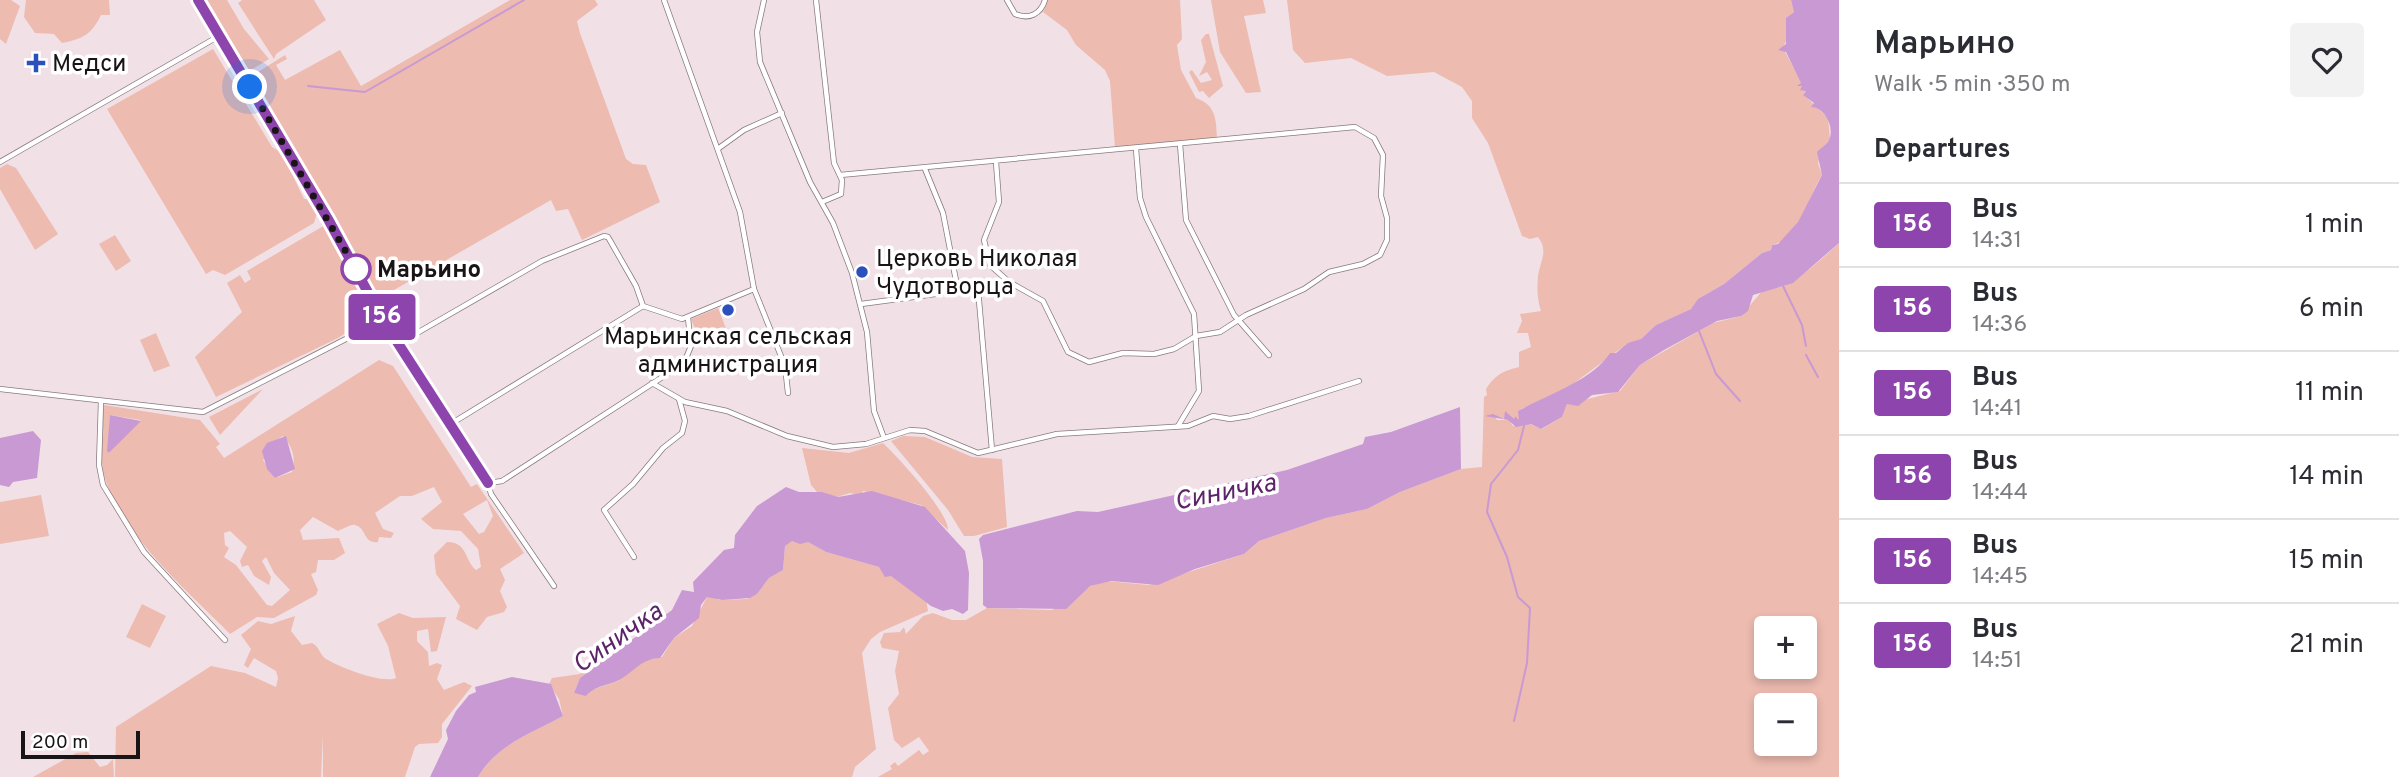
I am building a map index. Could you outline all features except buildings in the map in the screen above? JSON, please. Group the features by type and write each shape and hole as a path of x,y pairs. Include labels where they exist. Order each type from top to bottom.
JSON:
{"street":[{"path":"198,0 328,219 383,320 488,483 491,494 554,586"},
{"path":"664,0 740,212 754,289 785,366 788,393"},
{"path":"764,0 758,22 758,53 762,70 846,256 861,304 874,411 884,438"},
{"path":"816,0 834,163 840,175 842,192 822,202"},
{"path":"1007,0 1015,14 1027,17 1039,12 1045,0"},
{"path":"0,162 219,36"},
{"path":"719,148 744,130 782,113"},
{"path":"840,175 1350,127 1371,135 1382,150 1381,195 1387,222 1383,252 1368,263 1332,270 1299,291 1240,319 1224,331 1193,337 1174,349 1154,355 1123,354 1097,362 1084,361 1068,352 1043,301 1009,282 990,265 984,240 999,202 996,162"},
{"path":"1180,144 1185,216 1217,285 1269,355"},
{"path":"1136,149 1142,204 1157,243 1190,299 1195,319 1193,337 1199,391 1178,426"},
{"path":"925,169 943,213 958,291"},
{"path":"398,344 562,251 601,236 608,237 643,306 682,319 754,289"},
{"path":"861,304 978,289 992,450"},
{"path":"449,425 643,306"},
{"path":"488,483 502,481 688,359 692,335 688,318"},
{"path":"0,389 197,413 207,411 383,320"},
{"path":"652,383 679,399 727,411 787,436 819,445 845,448 901,431 917,430 939,436 971,452 992,450 1057,434 1188,426 1213,416 1230,419 1249,416 1359,381"},
{"path":"634,557 604,510 633,484 663,448 682,433 685,421 679,399"},
{"path":"100,401 99,465 103,485 144,552 225,640"}],"shaded area":[{"path":"0,0 11,0 20,6 6,44 0,39"},
{"path":"26,0 109,0 110,15 101,15 86,35 62,43 54,34 35,33 24,17"},
{"path":"206,0 227,0 244,29 269,59 248,72"},
{"path":"242,0 314,0 326,20 276,54 274,59 238,3"},
{"path":"510,0 595,0 598,5 577,21 580,33 626,159 633,164 646,165 660,202 582,240 568,209 556,211 551,200 380,298 379,302 250,77 285,55 287,59 276,65 285,80 340,50 361,86"},
{"path":"1048,0 1180,0 1182,39 1177,45 1181,70 1196,98 1211,109 1217,138 1115,148 1110,81 1105,70 1076,45 1067,30 1043,12"},
{"path":"1211,0 1263,0 1266,13 1244,16 1261,92 1246,93 1220,52"},
{"path":"1287,0 1791,0 1794,12 1787,18 1787,39 1783,48 1806,91 1803,94 1828,118 1830,139 1823,147 1818,163 1822,175 1796,226 1789,235 1772,245 1771,250 1762,253 1724,284 1700,298 1691,309 1656,325 1641,339 1620,349 1569,387 1521,409 1519,421 1515,416 1514,420 1505,415 1504,419 1494,415 1497,420 1509,420 1513,426 1530,424 1542,429 1562,417 1567,404 1620,391 1640,365 1713,323 1741,316 1763,290 1793,281 1839,243 1839,777 878,777 892,769 890,766 895,762 898,766 919,750 923,755 929,751 919,737 902,748 894,740 888,708 899,694 895,671 899,651 882,648 880,642 884,633 900,632 904,627 906,634 923,616 933,613 952,620 966,620 987,608 1052,610 1090,586 1106,581 1149,585 1244,554 1259,541 1326,518 1367,509 1400,492 1461,469 1482,467 1486,389 1500,374 1519,367 1519,352 1531,347 1528,333 1517,333 1522,321 1520,314 1541,311 1537,289 1543,252 1541,242 1538,237 1530,239 1522,236 1488,143 1472,118 1472,101 1462,87 1434,72 1387,76 1351,58 1305,63 1293,50"},
{"path":"1209,34 1223,86 1209,98 1203,91 1199,92 1189,72 1192,70 1201,83 1212,80 1207,72 1199,76 1206,62 1201,40"},
{"path":"213,49 272,147 282,153 304,199 309,199 317,213 314,223 225,275 213,270 206,274 107,109"},
{"path":"7,164 16,168 58,234 35,250 0,189 0,168"},
{"path":"325,225 372,316 338,338 216,397 195,357 242,312 227,283 240,275 245,283 251,279 247,271"},
{"path":"115,235 131,261 116,271 99,244"},
{"path":"718,308 727,331 701,342 691,319"},
{"path":"156,333 170,366 154,372 140,340"},
{"path":"379,360 393,366 471,487 477,484 524,553 500,569 505,580 500,591 507,607 504,612 487,617 477,630 456,619 460,606 436,574 434,555 447,542 454,543 462,548 476,570 481,567 478,549 461,531 433,529 421,519 442,502 434,487 412,496 400,496 375,513 383,529 394,533 391,538 379,537 378,542 370,541 362,529 355,525 338,531 313,517 300,530 303,540 339,538 345,553 334,560 318,560 316,572 311,574 318,590 316,595 274,618 257,617 230,634 157,561 112,497 101,458 104,405 200,420 220,444 216,447 224,458","holes":["110,415 141,420 109,453","283,436 286,440 293,453 294,462 292,472 275,478 263,460","487,500 493,516 484,532 479,534 463,514","230,531 247,547 240,561 242,567 248,565 254,576 269,585 271,577 262,561 266,557 274,573 290,590 272,606 267,605 236,565 224,557 229,548 225,545 224,533"]},
{"path":"263,389 220,435 209,417"},
{"path":"903,436 925,437 972,457 1002,459 1007,527 964,536 948,510 891,441"},
{"path":"883,443 932,499 948,530 921,505 863,491 861,496 850,493 837,497 818,493 811,485 802,448 849,453"},
{"path":"41,495 49,536 0,544 0,502"},
{"path":"790,541 808,542 826,552 879,567 926,599 928,611 880,632 871,639 862,653 876,749 855,767 852,777 478,777 505,748 563,716 559,699 549,684 552,678 580,674 596,660 615,653 580,678 574,693 580,694 618,681 645,660 662,657 674,638 692,626 707,597 713,596 719,600 747,599 757,594 769,578 783,570 785,546"},
{"path":"142,604 166,616 150,648 126,637"},
{"path":"399,613 413,618 446,617 437,651 431,652 428,629 417,631 417,641 428,652 429,666 437,663 442,665 437,679 444,690 464,682 472,686 442,724 442,737 438,743 419,744 415,747 405,777 323,777 323,735 321,777 115,777 116,727 211,666 245,673 276,687 276,671 254,658 248,668 244,665 251,649 241,635 258,621 271,624 295,616 291,631 302,645 312,643 326,659 350,670 371,677 390,679 396,678 388,646 377,624"},
{"path":"88,752 100,767 113,759 114,777 33,777 76,753"}],"water":[{"path":"1791,0 1839,0 1839,243 1793,283 1753,295 1748,311 1741,316 1717,321 1640,365 1618,392 1592,395 1578,406 1567,404 1562,417 1541,429 1531,424 1516,427 1508,420 1485,416 1493,414 1504,419 1505,411 1519,420 1518,411 1592,372 1610,353 1616,353 1628,343 1641,339 1656,325 1691,309 1698,299 1724,284 1762,253 1771,250 1772,245 1778,244 1798,222 1822,175 1817,152 1829,140 1831,130 1828,119 1821,110 1811,107 1814,103 1803,95 1806,91 1800,90 1802,86 1797,86 1801,83 1786,52 1778,50 1786,44 1786,18 1794,12"},
{"name":"Синичка","path":"1460,407 1461,469 1400,492 1367,509 1326,518 1259,541 1244,554 1195,569 1158,585 1111,581 1090,586 1066,609 987,608 983,605 983,561 979,539 983,535 1077,511 1098,512 1287,470 1363,444 1365,437 1391,432"},
{"path":"110,415 141,421 109,453 107,451"},
{"path":"33,431 41,440 37,478 13,482 9,487 0,485 0,438"},
{"path":"286,436 295,469 275,478 267,469 262,451 267,443"},
{"path":"786,487 799,492 822,492 838,497 872,491 925,507 965,551 969,573 968,610 963,614 952,609 943,611 931,606 891,576 885,577 879,567 826,552 808,542 800,544 792,541 785,546 783,570 769,578 757,594 750,598 722,600 707,597 701,605 699,618 674,638 660,658 643,663 621,679 586,696 574,693 580,678 672,610 682,590 694,592 693,582 724,550 734,548 735,535 757,506"},
{"path":"512,677 551,684 563,716 505,748 478,777 430,777 448,739 446,730 456,711 469,695 476,692 475,687"}],"waterway":[{"path":"308,86 365,92 524,0"},
{"path":"1783,286 1802,325 1806,346"},
{"path":"1699,331 1716,374 1740,401"},
{"path":"1806,355 1818,377"},
{"path":"1514,721 1527,663 1530,608 1518,597 1507,557 1487,512 1491,484 1518,450 1524,426"}],"bus line":[{"name":"156","path":"198,0 328,219 383,320 488,483"}],"place":[{"name":"Медси","path":"36,63"},
{"name":"Марьино","path":"356,269"},
{"name":"Церковь Николая Чудотворца","path":"862,272"},
{"name":"Марьинская сельская администрация","path":"728,310"}],"route":[{"path":"250,87 356,269"}]}
